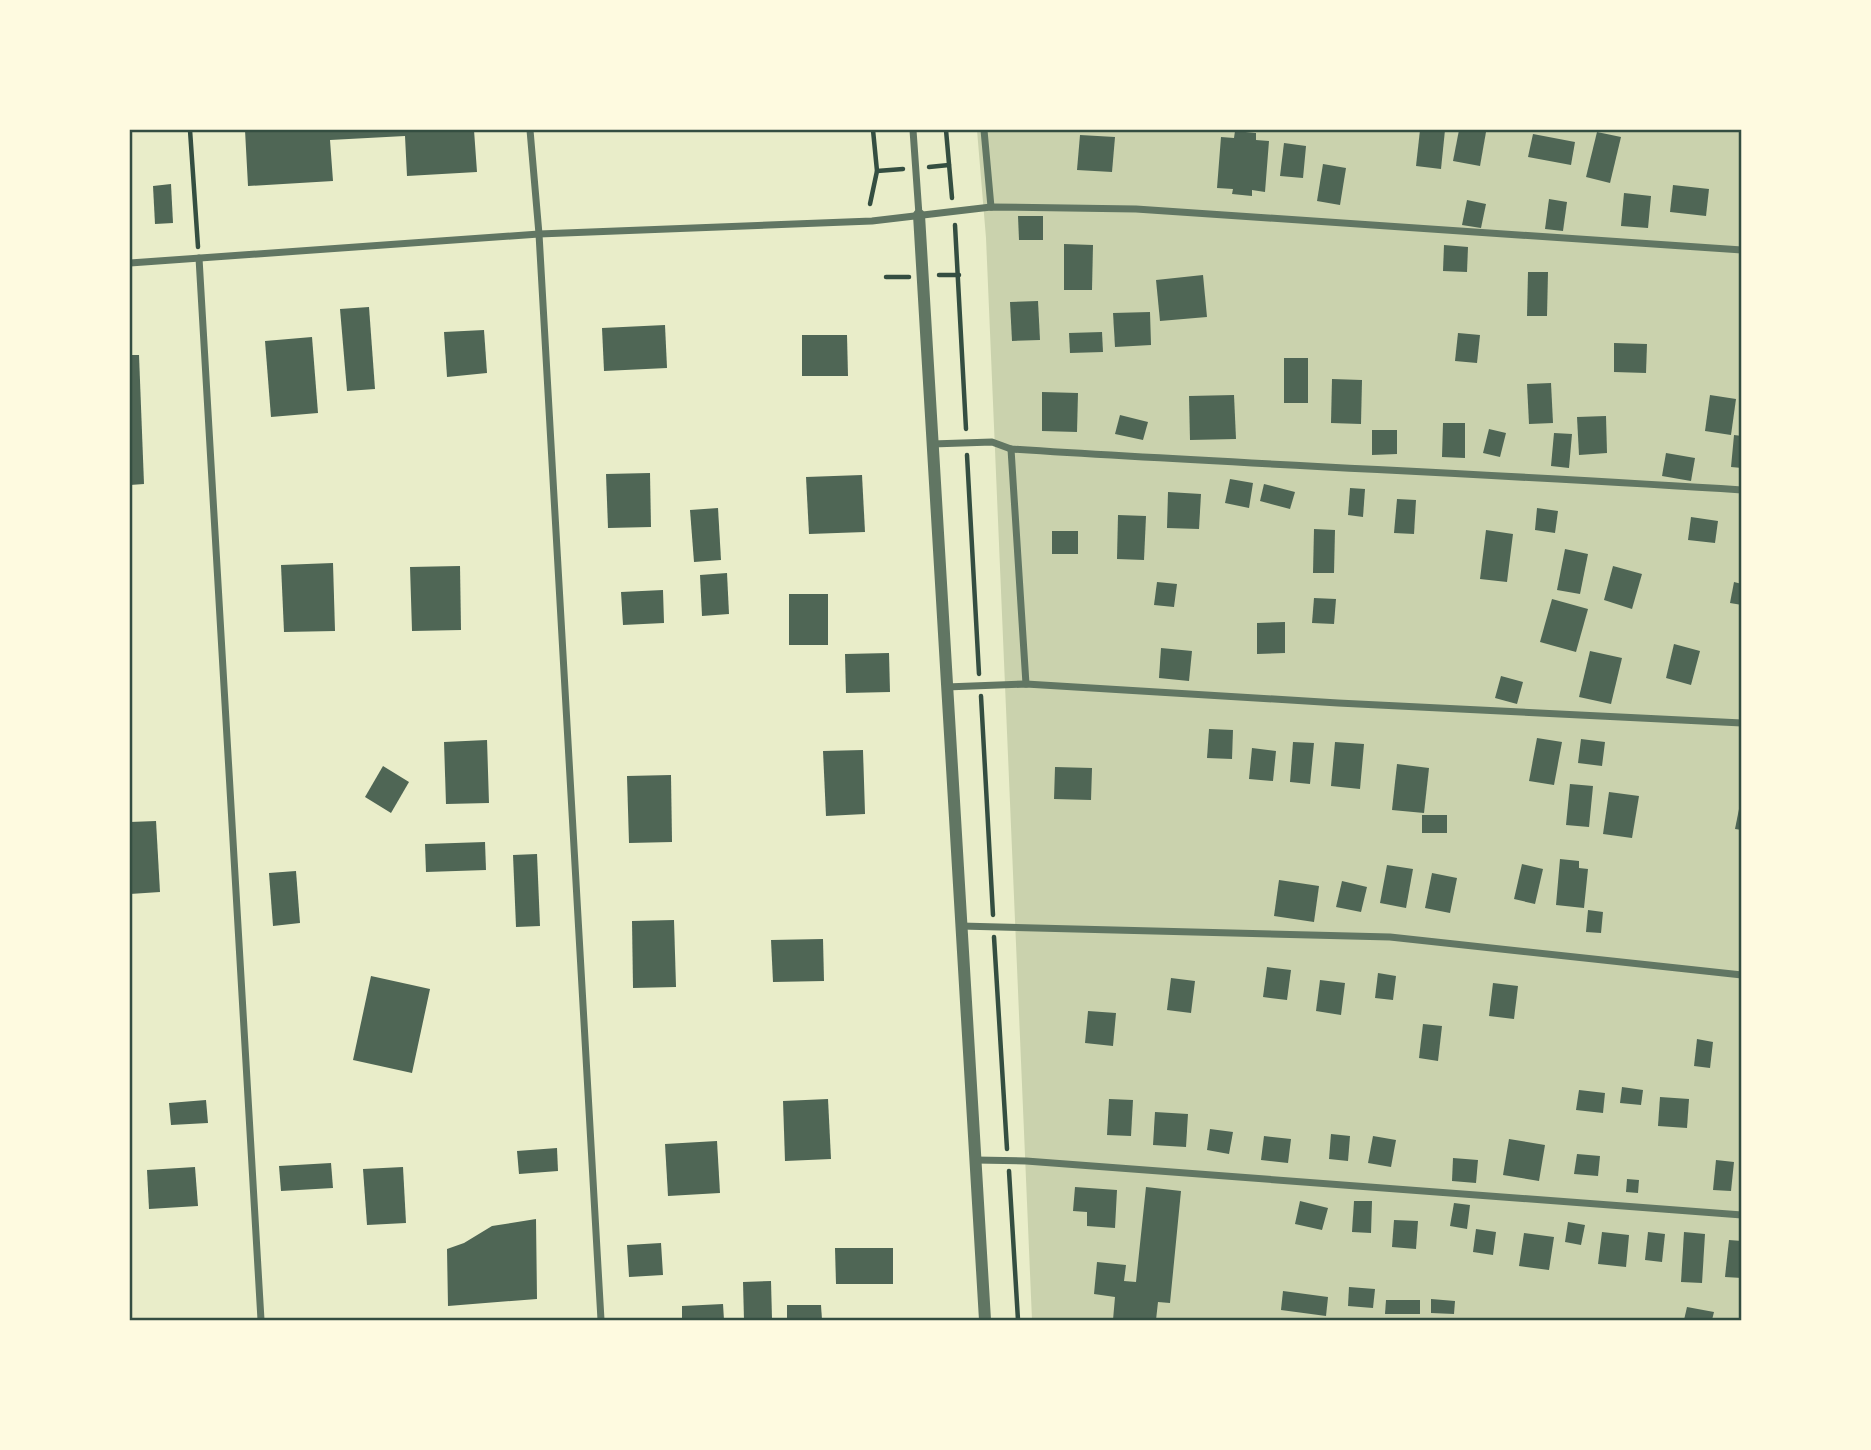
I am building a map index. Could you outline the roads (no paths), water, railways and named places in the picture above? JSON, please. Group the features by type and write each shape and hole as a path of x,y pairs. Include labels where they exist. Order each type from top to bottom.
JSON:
{"street":[{"path":"530,130 539,234 601,1321"},
{"path":"913,130 985,1321"},
{"path":"984,130 991,207"},
{"path":"130,264 539,234 872,221 991,207 1136,209 1741,250"},
{"path":"199,258 261,1321"},
{"path":"932,444 992,442 1011,449 1212,462 1555,478 1741,490"},
{"path":"1011,449 1026,684"},
{"path":"946,687 1026,684 1741,723"},
{"path":"961,926 1390,937 1741,975"},
{"path":"975,1160 1008,1160 1741,1215"}]}
